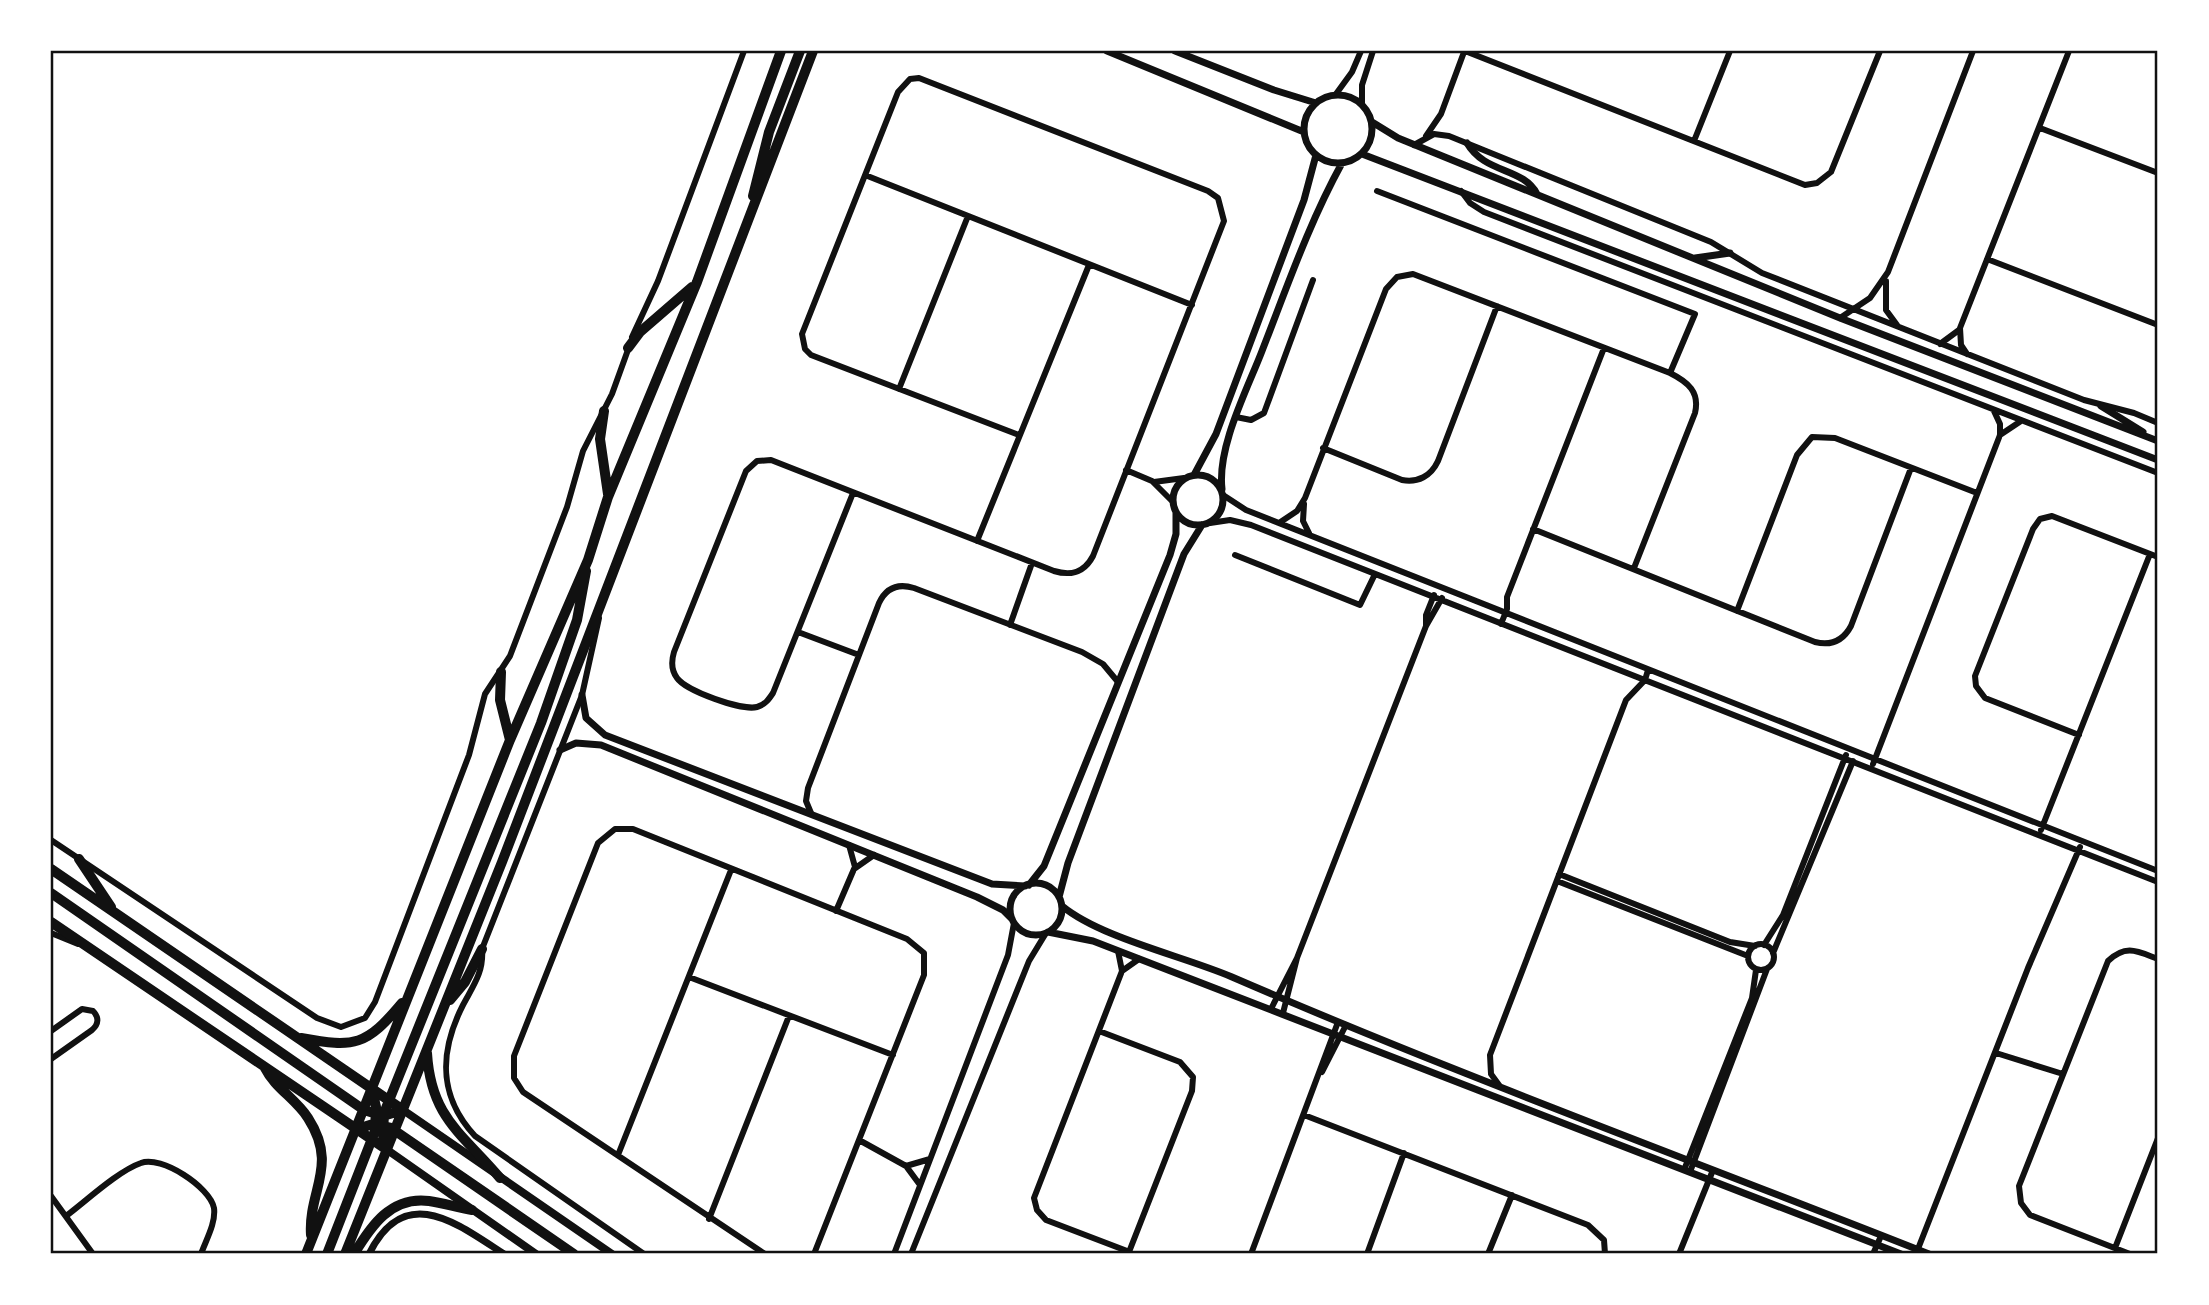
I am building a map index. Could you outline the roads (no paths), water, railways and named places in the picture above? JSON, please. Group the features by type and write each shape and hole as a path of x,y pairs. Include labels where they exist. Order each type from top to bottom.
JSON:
{"main road":[{"path":"306,1254 510,740 588,560 608,497 697,282 781,51"},
{"path":"749,221 765,144 800,51"},
{"path":"345,1254 602,606 813,53"},
{"path":"628,348 640,332 697,282"},
{"path":"604,411 600,439 608,497"},
{"path":"327,1254 541,723 576,620 588,560"},
{"path":"501,672 500,700 510,740"},
{"path":"79,859 113,910"},
{"path":"51,869 612,1254"},
{"path":"51,892 574,1254"},
{"path":"51,922 373,1139 536,1254"},
{"path":"443,1009 465,982 482,950"},
{"path":"299,1038 352,1044 375,1031 407,997"},
{"path":"426,1049 430,1081 447,1121 500,1178"},
{"path":"264,1065 272,1079 306,1114 320,1145 323,1170 312,1217 311,1243"},
{"path":"372,1090 386,1149"},
{"path":"357,1129 403,1111"},
{"path":"354,1254 377,1220 396,1206 425,1200 472,1210"}],"street":[{"path":"51,840 317,1018 330,1025 349,1026 365,1018 375,1002 469,755 485,694 510,656 567,508 585,444 604,411 695,186 744,51"},
{"path":"1107,51 1274,117 1304,132"},
{"path":"1175,51 1274,90 1316,103"},
{"path":"1361,51 1352,72 1336,94 1316,103 1307,114 1304,132 1307,143 1316,155 1328,162 1342,163 1362,154 1371,139 1372,122"},
{"path":"1362,104 1362,85 1373,51"},
{"path":"1694,141 1730,51"},
{"path":"1414,145 1424,138 1440,114 1464,52 1799,184 1817,183 1831,172 1880,51"},
{"path":"1840,318 1875,293 1888,272 1973,51"},
{"path":"1967,354 1961,345 1960,328 2069,51"},
{"path":"853,493 774,693 766,702 754,708 742,708 685,686 672,667 674,652 751,465 771,460 1032,563 1070,574 1086,566 1224,221 1218,198 1208,191 919,78 910,79 898,92 802,334 802,342 811,355 1019,435"},
{"path":"1336,94 1350,96 1362,104 1372,122 1392,136 1840,318 2155,440"},
{"path":"1440,114 1442,134"},
{"path":"2040,128 2158,173"},
{"path":"1424,138 1442,134 1467,143 1711,242 1762,273 1940,344 2158,424"},
{"path":"1467,143 1481,161 1523,179 1537,194"},
{"path":"1362,154 2158,460"},
{"path":"1194,475 1216,434 1304,200 1316,155"},
{"path":"1059,897 1068,863 1184,554 1206,524 1223,508 1223,459 1236,417 1313,219 1342,163"},
{"path":"865,175 1192,304"},
{"path":"1460,190 1470,203 1484,212 2158,473"},
{"path":"1377,191 1695,314 1670,373"},
{"path":"899,389 968,216"},
{"path":"1694,258 1730,253"},
{"path":"1987,259 2158,325"},
{"path":"977,541 1089,265"},
{"path":"1888,272 1884,300 1891,319 1899,327"},
{"path":"1279,523 1297,511 1305,498 1391,282 1405,274 1413,274 1670,373 1692,388 1696,407 1634,568"},
{"path":"1236,417 1251,420 1264,413 1313,280"},
{"path":"1323,448 1402,480 1413,481 1429,474 1438,461 1497,306"},
{"path":"1940,344 1960,328"},
{"path":"1502,624 1506,614 1507,597 1604,348"},
{"path":"2101,405 2155,440"},
{"path":"1871,769 2000,435 1998,419 1993,410"},
{"path":"2000,435 2021,421"},
{"path":"1737,611 1797,455 1806,442 1828,435 1977,494"},
{"path":"1533,529 1815,642 1832,643 1840,640 1851,626 1911,468"},
{"path":"1126,470 1153,481 1173,502"},
{"path":"1153,481 1194,475 1207,476 1246,510 1856,754 2158,871"},
{"path":"894,1254 1008,955 1013,921 1012,900 1044,866 1173,548 1177,526 1173,502 1175,489 1184,478"},
{"path":"1305,498 1303,521 1310,534"},
{"path":"1176,512 1190,524 1230,520 1251,525 2158,882"},
{"path":"2079,736 1985,698 1976,686 1975,676 2032,529 2040,519 2052,516 2158,557"},
{"path":"2039,835 2150,554"},
{"path":"1235,555 1360,605 1375,573"},
{"path":"1010,625 1032,563"},
{"path":"1426,626 1426,615 1437,586"},
{"path":"811,813 806,792 882,597 896,587 914,588 1097,659 1118,682"},
{"path":"1270,1009 1297,958 1426,626 1446,590"},
{"path":"1490,619 1495,609 1507,597"},
{"path":"602,606 582,695 482,950 482,969 454,1024 445,1054 444,1072 450,1100 462,1122 485,1144 644,1254"},
{"path":"798,632 859,655"},
{"path":"1499,1085 1491,1074 1490,1055 1626,700 1645,680 1648,670"},
{"path":"582,695 586,718 605,735 992,884 1043,884 1059,897 1062,906 1059,921 1047,932 1029,961 911,1254"},
{"path":"560,751 576,743 601,745 977,897 1003,910 1025,933 1047,932 1084,938 1901,1254"},
{"path":"1558,878 1730,942 1755,946 1764,944 1780,922 1848,750"},
{"path":"1687,1171 1767,969 1774,960 1773,953 1856,754"},
{"path":"765,1254 709,1219 523,1091 514,1078 512,1067 596,847 611,830 628,828 914,942 924,953 924,975 814,1254"},
{"path":"1917,1252 2082,843"},
{"path":"836,911 854,869 855,858 849,845"},
{"path":"854,869 874,855"},
{"path":"618,1155 731,870"},
{"path":"1558,878 1748,956"},
{"path":"1062,906 1094,925 1194,961 1342,1023 1917,1252 1929,1254"},
{"path":"51,933 82,944"},
{"path":"1764,944 1773,953"},
{"path":"1755,946 1748,956 1750,964 1756,970"},
{"path":"2130,1254 2030,1216 2021,1203 2019,1186 2108,961 2118,951 2128,948 2158,959"},
{"path":"1099,1031 1181,1062 1193,1077 1192,1091 1132,1253 1046,1220 1034,1204 1037,1185 1122,971 1118,951"},
{"path":"1283,1013 1297,958"},
{"path":"1122,971 1139,960"},
{"path":"1756,970 1767,969"},
{"path":"1691,1162 1752,998 1756,970"},
{"path":"689,977 894,1055"},
{"path":"51,1031 82,1009 89,1009 97,1017 92,1030 51,1059"},
{"path":"709,1219 789,1016"},
{"path":"1251,1254 1342,1023"},
{"path":"1996,1053 2063,1074"},
{"path":"1304,1115 1595,1228 1604,1240 1605,1254"},
{"path":"2115,1248 2158,1138"},
{"path":"859,1140 906,1166 920,1185"},
{"path":"1367,1254 1404,1153"},
{"path":"906,1166 930,1159"},
{"path":"66,1216 134,1166 144,1161 161,1162 204,1190 211,1199 213,1221 201,1254"},
{"path":"1679,1254 1713,1170"},
{"path":"1488,1254 1512,1195"},
{"path":"51,1196 93,1254"},
{"path":"369,1254 383,1231 408,1215 434,1214 504,1254"},
{"path":"1873,1254 1881,1236"}]}
